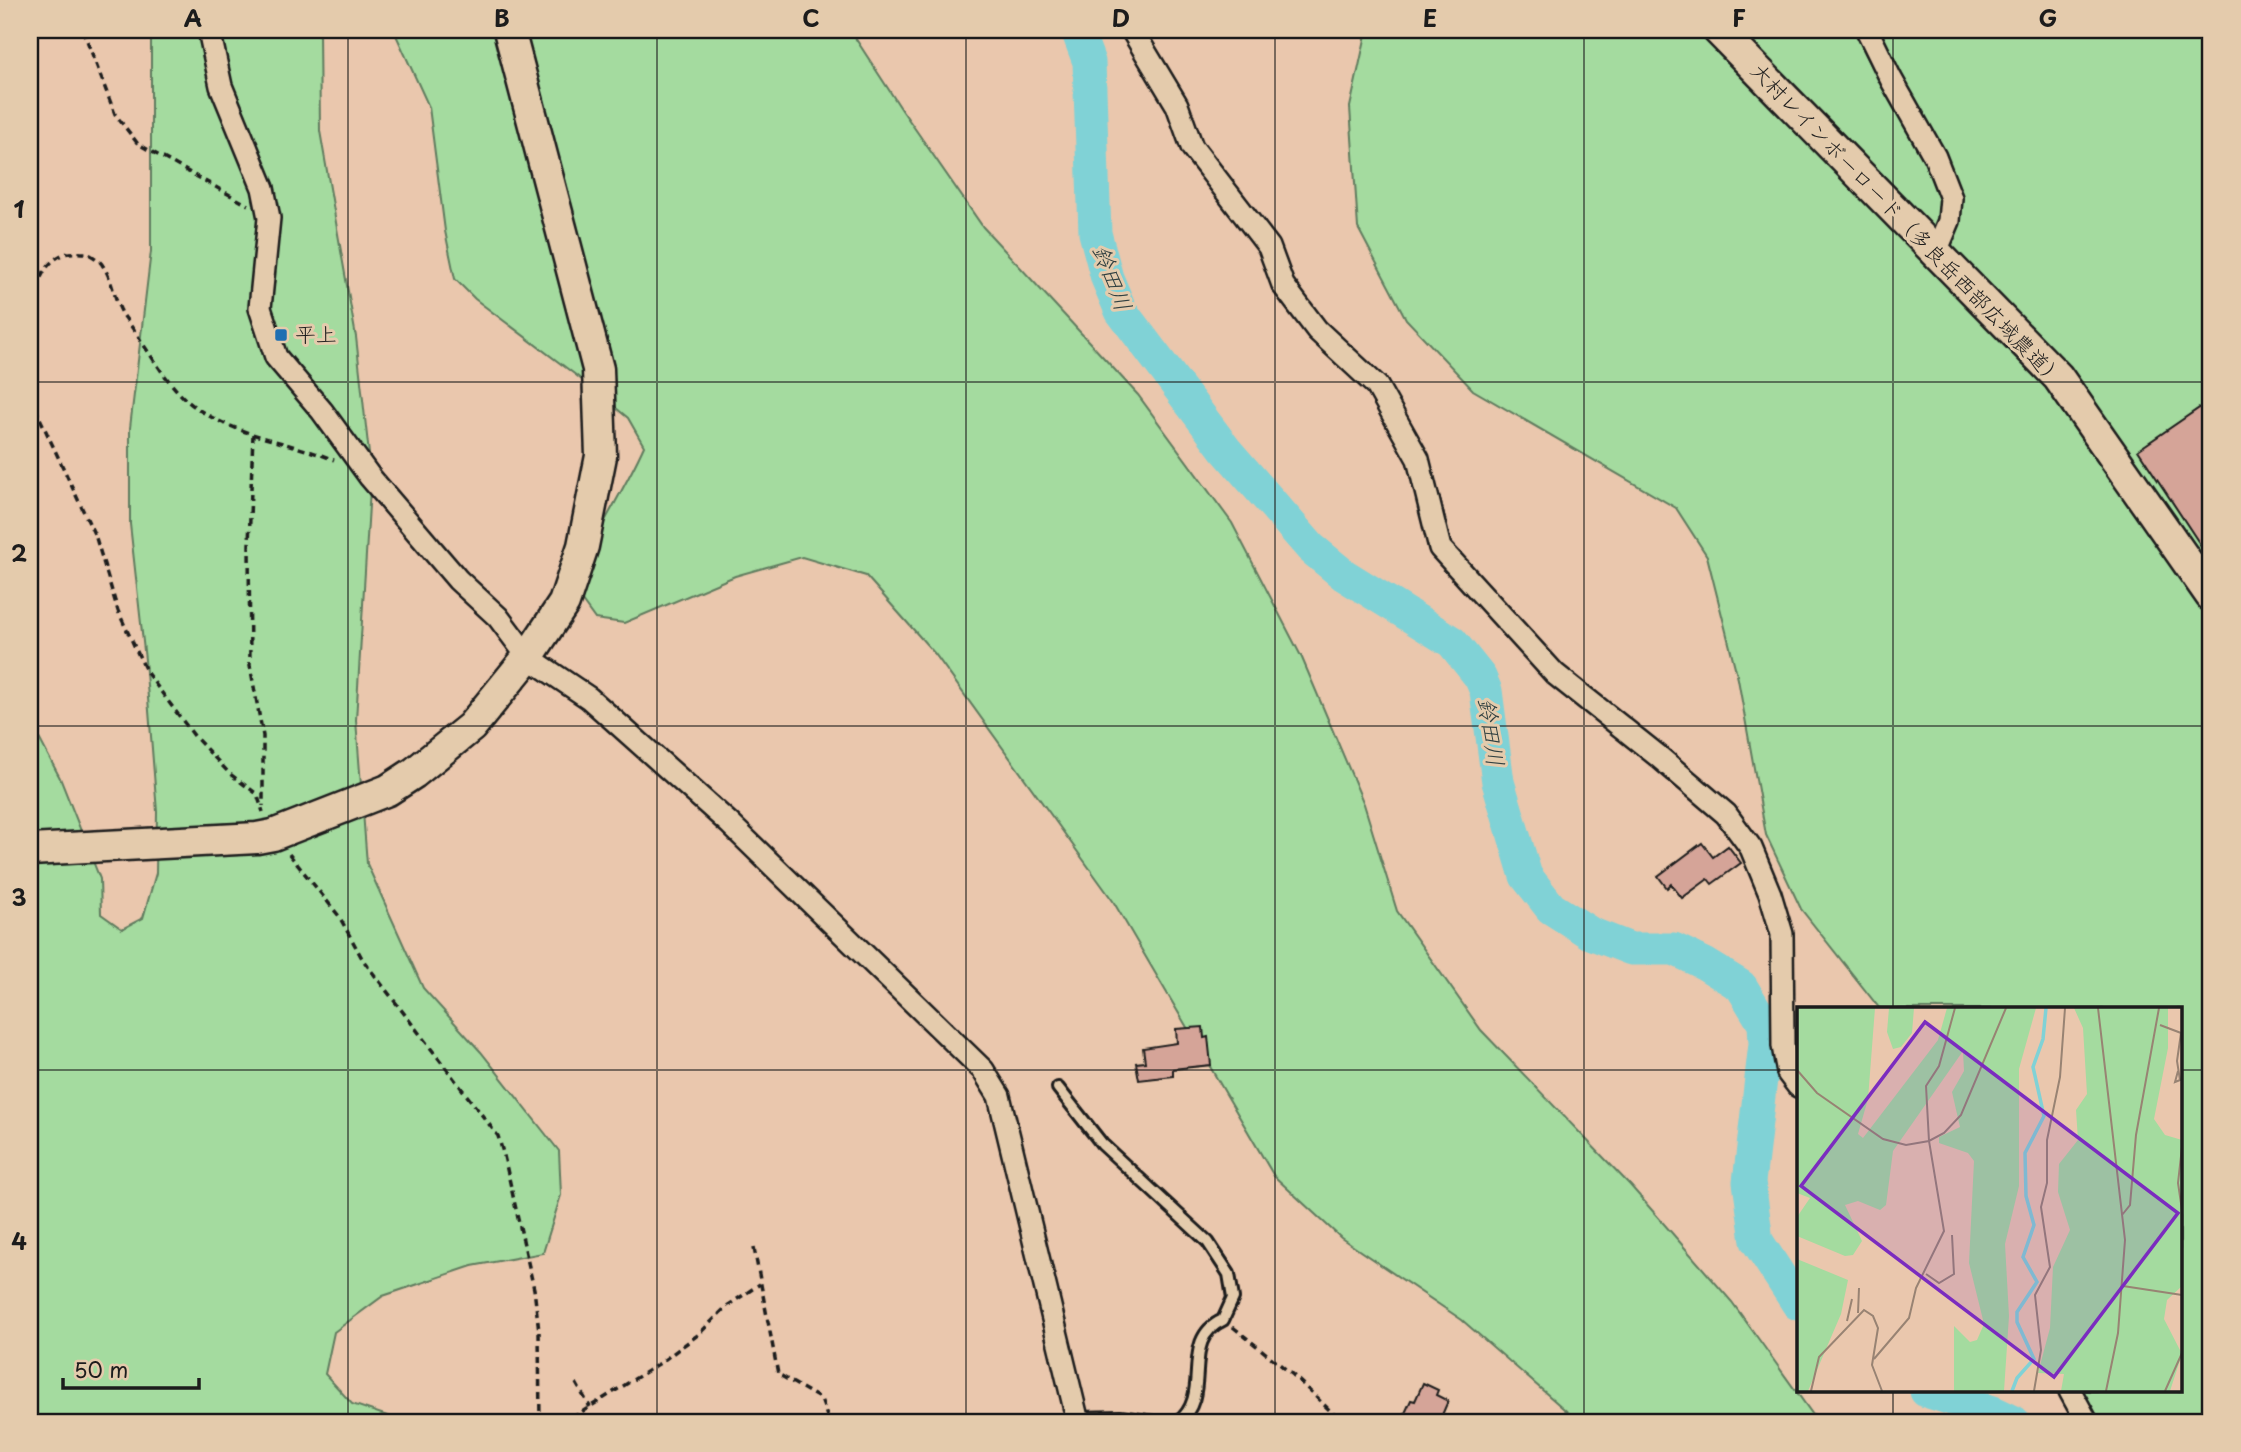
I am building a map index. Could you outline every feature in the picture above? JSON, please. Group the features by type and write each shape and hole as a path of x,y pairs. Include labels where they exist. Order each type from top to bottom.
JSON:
{"street":[{"path":"209,30 221,86 264,188 269,218 260,308 276,356 322,411 370,477 458,580 498,617 528,657 589,698 729,823 984,1070 999,1096 1078,1420"},
{"path":"30,850 265,836 377,795 414,773 471,727 528,657 564,603 583,546 601,456 598,369 509,30"},
{"path":"1132,30 1177,105 1192,147 1269,247 1283,285 1317,330 1377,387 1418,459 1440,548 1555,674 1726,814 1751,848 1770,894 1782,934 1783,1046 1788,1073 1797,1085"},
{"name":"大村レインボーロード（多良岳西部広域農道）","path":"1718,30 2058,377 2211,596"},
{"path":"1867,30 1935,157 1951,198 1949,221 1936,252"},
{"path":"2071,1392 2087,1422"}],"lane":[{"path":"1058,1088 1102,1144 1208,1242 1229,1274 1233,1298 1223,1320 1214,1324 1200,1340 1195,1392 1189,1414 1178,1422"},
{"path":"1078,1420 1120,1417 1153,1422"}],"path":[{"path":"83,30 115,114 138,144 269,218"},
{"path":"30,324 34,293 46,268 64,254 87,253 102,264 121,313 167,380 194,407 246,433 330,458 370,477"},
{"path":"30,397 96,538 118,611 147,673 204,746 230,774 257,794 263,811 263,736 250,665 249,545 253,434"},
{"path":"265,836 339,916 363,960 498,1136 505,1156 534,1289 539,1331 540,1422"},
{"path":"754,1248 778,1374 821,1399 829,1422"},
{"path":"572,1419 660,1363 699,1334 727,1306 760,1284"},
{"path":"1223,1320 1293,1375 1342,1422"},
{"path":"576,1383 590,1407"}],"green space":[{"path":"149,30 319,30 320,131 356,337 371,472 356,720 367,864 423,988 481,1052 559,1151 561,1195 543,1253 472,1266 383,1296 334,1332 325,1374 352,1404 405,1422 30,1422 30,721 60,778 100,879 101,914 122,929 143,918 156,873 157,812 145,660 130,524 130,428 151,251"},
{"path":"387,30 850,30 983,227 1138,395 1232,523 1302,658 1364,804 1397,911 1481,1030 1630,1185 1732,1302 1818,1422 1579,1422 1462,1320 1341,1238 1274,1176 1113,901 935,654 866,576 802,557 735,576 624,623 595,619 571,586 644,446 628,418 475,299 455,279 445,231 429,107 396,35"},
{"path":"1367,30 2211,30 2211,1422 2086,1422 2072,1392 2182,1392 2182,1007 1878,1007 1801,909 1766,835 1738,679 1707,556 1676,508 1473,390 1406,319 1358,228 1350,107"}],"building":[{"path":"2211,400 2211,561 2138,450"},
{"path":"1702,843 1713,857 1728,846 1741,863 1712,884 1708,879 1682,898 1671,884 1667,888 1658,876"},
{"path":"1203,1027 1204,1038 1208,1037 1211,1065 1173,1069 1173,1076 1139,1080 1136,1063 1145,1062 1143,1048 1177,1043 1176,1029"},
{"path":"1423,1383 1438,1390 1436,1395 1448,1401 1439,1422 1401,1422 1411,1400 1415,1401"}],"waterway":[{"name":"鈴田川","path":"1077,30 1089,62 1095,233 1107,278 1121,311 1225,449 1311,548 1344,575 1452,642 1480,677 1486,691 1498,782 1526,876 1551,908 1590,933 1631,949 1674,949 1705,964 1741,986 1764,1024 1765,1044 1749,1182 1757,1241 1797,1302"},
{"name":"鈴田川","path":"1929,1392 1993,1412 2014,1422"}],"place":[{"name":"平上","path":"281,335"}]}
